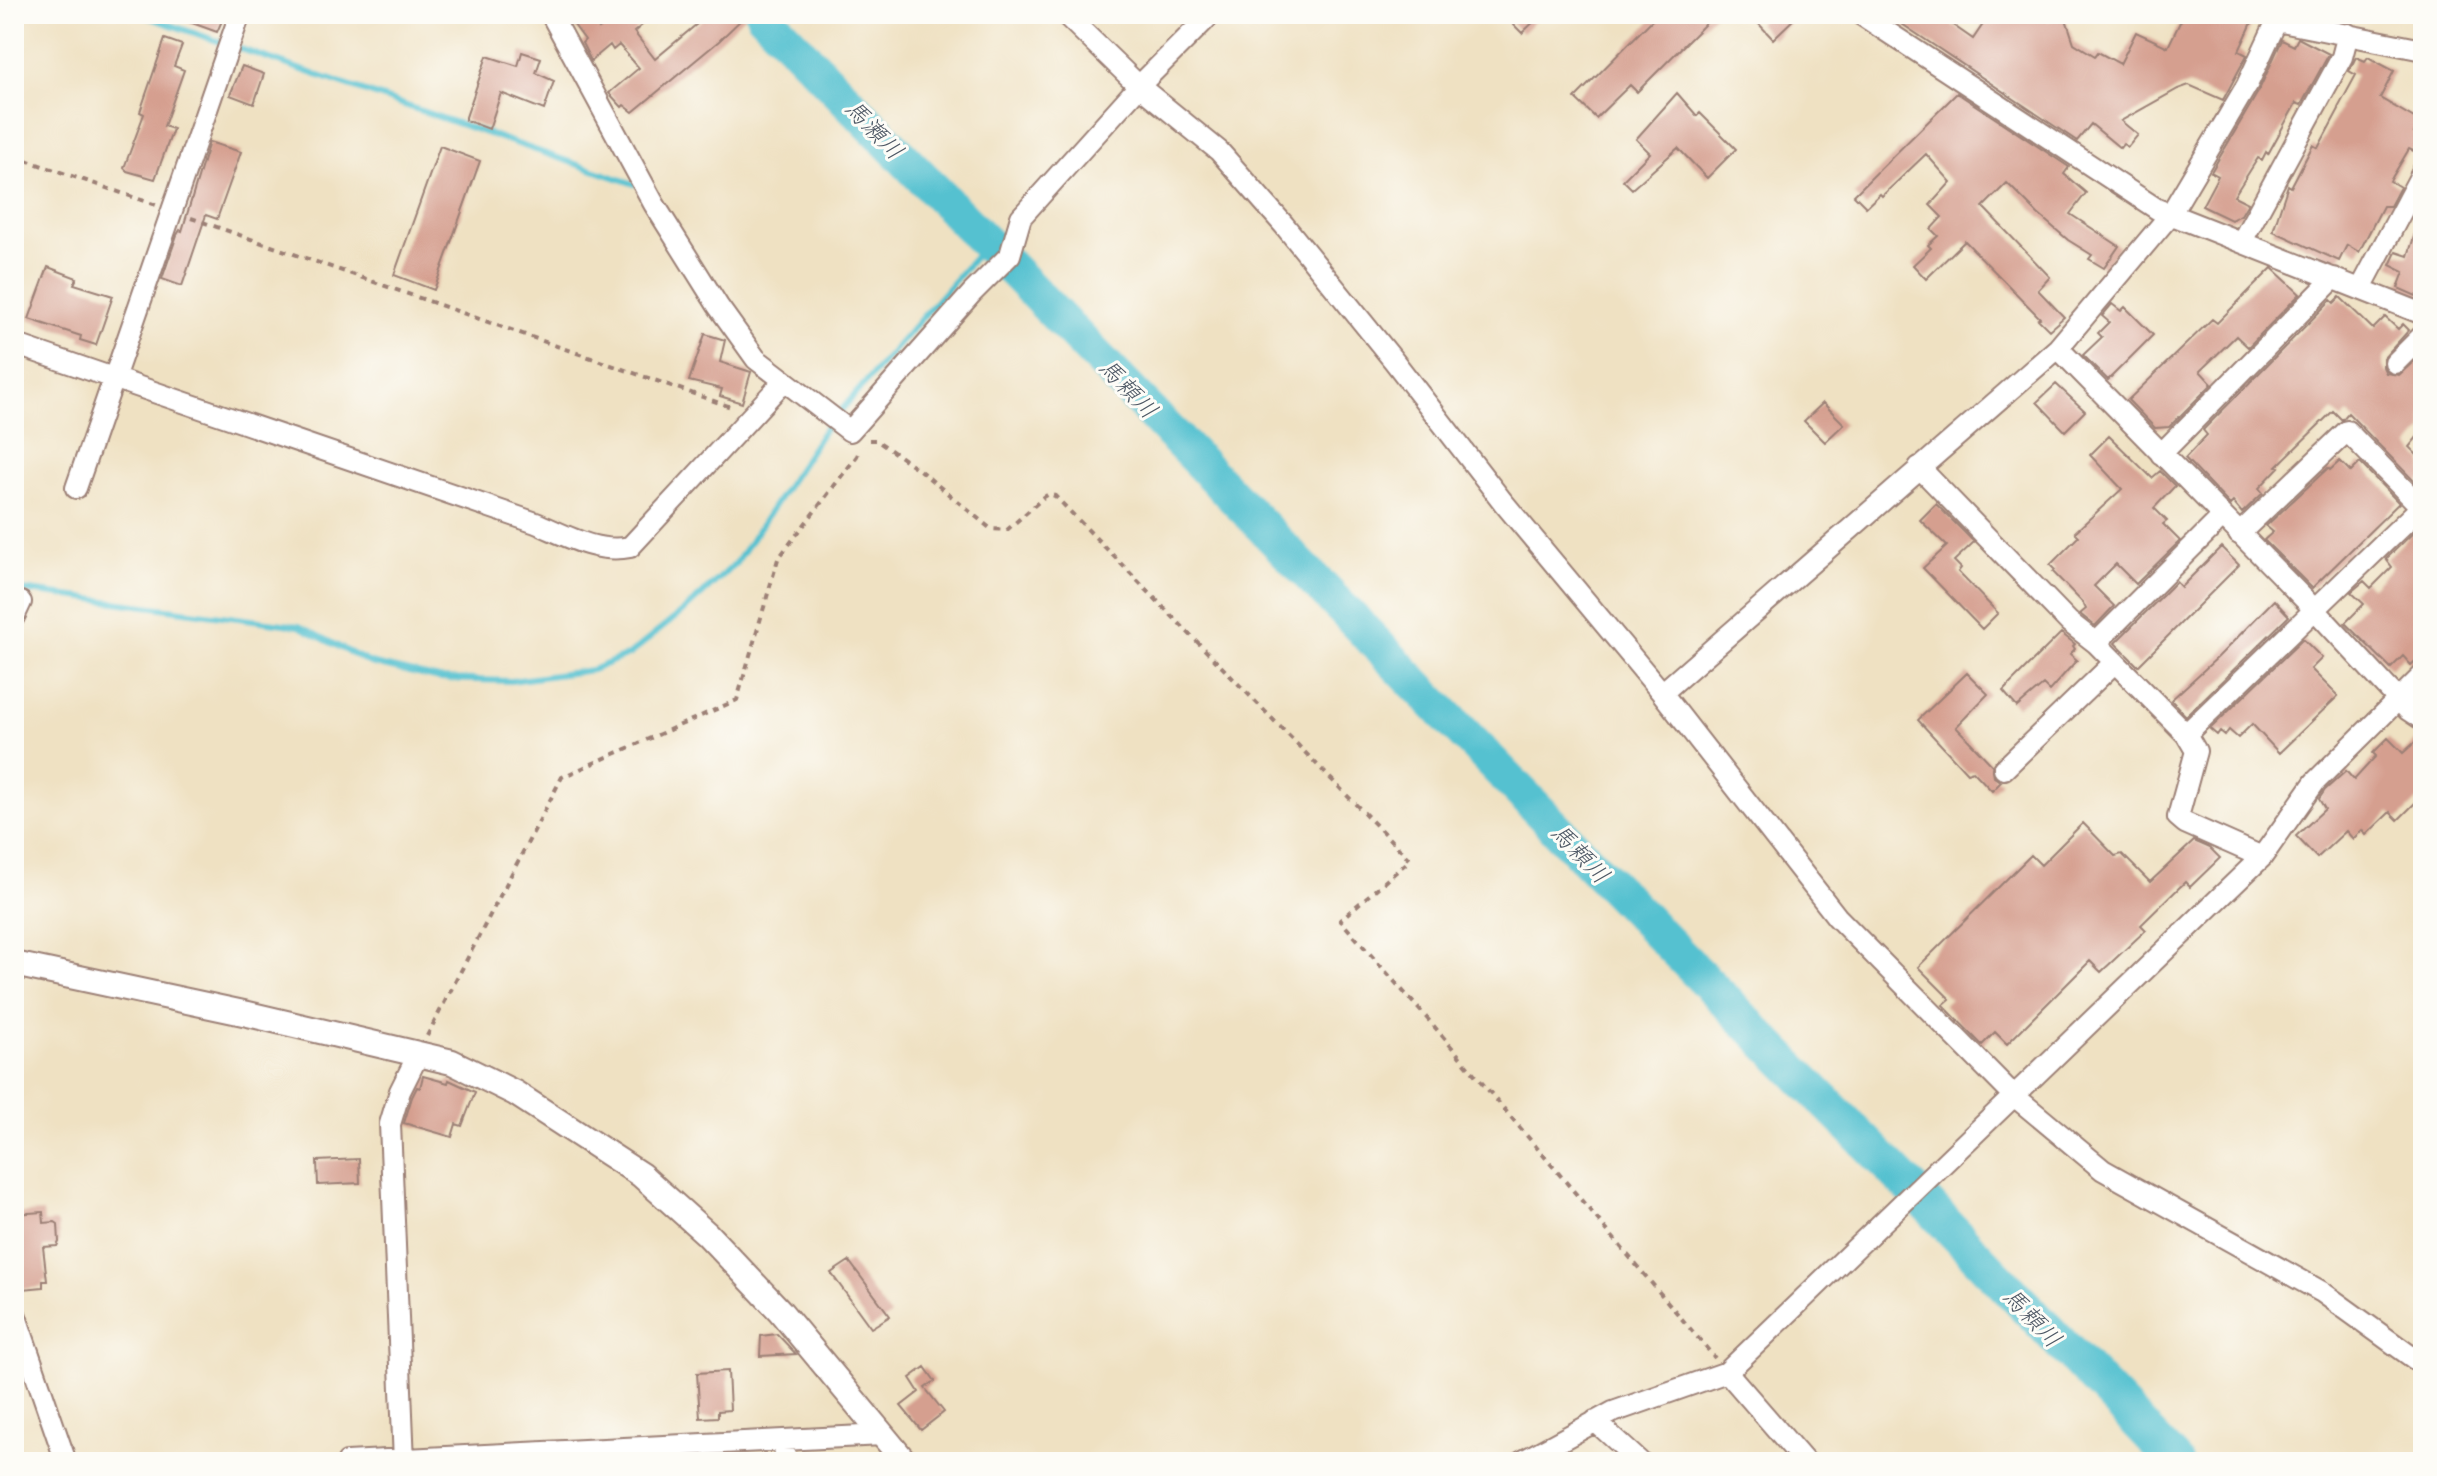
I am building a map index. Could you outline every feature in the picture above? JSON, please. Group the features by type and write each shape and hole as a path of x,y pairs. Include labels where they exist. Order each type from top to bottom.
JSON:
{"street":[{"path":"76,488 240,14"},
{"path":"551,14 680,247 756,359 850,431 1010,255 1021,217 1139,86 1211,14"},
{"path":"1065,14 1139,86 1219,151 1284,225 1503,502 1662,693 1837,917 2013,1095 2103,1170 2322,1292 2423,1365"},
{"path":"1860,14 2157,209 2423,314"},
{"path":"1662,693 2058,348 2170,215 2247,85 2279,17 2423,50"},
{"path":"2242,241 2342,57 2348,34"},
{"path":"2361,288 2423,171"},
{"path":"2161,454 2334,278"},
{"path":"2395,363 2423,335"},
{"path":"14,344 536,523 596,548 615,550 630,547 783,382"},
{"path":"2058,348 2399,699 2423,720"},
{"path":"2186,734 2421,507 2347,431 2239,534"},
{"path":"1919,467 2069,622 2096,643 2186,734 2196,751 2178,817 2185,823 2262,857"},
{"path":"2096,643 2222,517"},
{"path":"2004,769 2115,662"},
{"path":"1521,1462 1613,1412 1727,1372 2262,857 2315,782 2423,675"},
{"path":"14,964 452,1062 515,1093 641,1175 707,1234 771,1301 905,1462"},
{"path":"404,1461 390,1124 400,1091 418,1055"},
{"path":"14,1311 66,1462"},
{"path":"1727,1372 1805,1462"},
{"path":"1595,1421 1640,1462"},
{"path":"347,1462 883,1435"},
{"path":"784,1440 785,1462"}],"path":[{"path":"14,156 729,407 756,411"},
{"path":"418,1055 562,777 737,700 778,559 857,456 863,439 876,440 918,469 991,529 1007,530 1044,497 1055,496 1410,860 1340,920 1727,1372"}],"building":[{"path":"173,14 225,14 217,32"},
{"path":"566,14 586,14 599,29 618,14 655,14 634,32 655,59 709,14 747,14 633,112 624,105 622,107 609,93 639,68 619,45 613,50 610,45 591,61 582,43 585,40"},
{"path":"1503,14 1542,14 1522,33"},
{"path":"1658,14 1715,14 1637,92 1630,85 1596,118 1575,98"},
{"path":"1768,14 1799,14 1773,39 1758,23"},
{"path":"1887,14 1953,14 1947,21 1973,39 1990,14 2044,14 2047,21 2065,16 2074,43 2095,56 2098,52 2120,64 2136,32 2168,47 2184,14 2256,14 2239,51 2247,55 2223,100 2189,85 2178,89 2121,121 2138,135 2128,147 2123,144 2120,148 2091,124 2077,141"},
{"path":"2298,38 2329,54 2301,105 2296,103 2268,154 2266,152 2262,160 2258,158 2234,196 2248,203 2241,215 2231,220 2202,206 2218,176 2211,172 2258,92 2282,40 2294,46"},
{"path":"165,39 182,45 174,66 184,70 164,126 173,129 155,179 124,168 144,114 140,112"},
{"path":"522,52 541,58 536,73 554,81 544,110 501,93 489,129 465,120 487,56 518,66"},
{"path":"2356,57 2365,61 2368,57 2394,71 2380,98 2421,122 2414,133 2423,137 2423,155 2409,149 2390,181 2400,187 2390,206 2383,206 2359,252 2347,245 2339,261 2273,231 2288,185 2291,187 2313,145 2318,148 2356,75 2349,71"},
{"path":"242,66 264,74 254,104 230,95"},
{"path":"1677,93 1697,116 1700,113 1736,149 1707,178 1678,148 1632,189 1623,180 1650,153 1636,139"},
{"path":"1957,93 2069,167 2064,174 2086,193 2070,214 2119,246 2104,268 2089,259 2092,255 2068,240 2007,183 1983,207 2050,277 2038,290 2064,317 2049,330 1965,241 1926,279 1913,265 1931,248 1928,245 1938,236 1931,229 1942,217 1930,205 1951,182 1926,154 1866,207 1854,195"},
{"path":"209,142 241,152 217,219 206,215 182,286 162,279 177,235 182,231"},
{"path":"440,146 480,161 434,290 394,275"},
{"path":"2419,221 2423,222 2423,299 2398,288 2404,272 2390,265 2396,252 2408,256"},
{"path":"48,267 77,278 74,284 113,296 96,345 80,340 81,336 29,319"},
{"path":"2272,268 2300,294 2248,347 2236,336 2200,371 2212,384 2169,427 2155,428 2128,400 2212,319 2217,323"},
{"path":"2340,297 2373,329 2385,317 2398,329 2403,324 2409,330 2383,359 2386,373 2399,375 2423,353 2423,430 2409,447 2423,461 2423,478 2417,484 2348,413 2342,420 2333,411 2277,466 2259,488 2263,493 2242,513 2233,502 2230,505 2185,458 2207,435 2203,430 2331,300 2334,303"},
{"path":"2112,304 2121,311 2125,307 2153,335 2108,380 2083,355 2102,337 2098,333 2109,322 2102,316"},
{"path":"705,334 725,340 720,362 751,372 742,403 720,396 722,389 689,381"},
{"path":"2056,384 2085,411 2065,431 2037,402"},
{"path":"1823,403 1844,424 1825,442 1804,421"},
{"path":"2109,436 2152,478 2160,471 2175,486 2154,508 2167,521 2163,524 2180,541 2136,584 2116,564 2094,586 2114,606 2095,626 2080,614 2086,609 2083,603 2050,565 2079,536 2075,532 2122,489 2090,455"},
{"path":"2340,461 2351,472 2360,463 2399,503 2312,588 2264,540 2273,532 2266,526 2328,468 2330,470"},
{"path":"1936,504 1974,542 1954,561 1961,568 1958,572 1998,613 1982,629 1923,568 1947,546 1920,520"},
{"path":"2423,523 2423,654 2411,665 2403,656 2391,668 2345,623 2364,604 2351,592 2364,581 2371,588 2392,567 2386,559"},
{"path":"2221,547 2239,565 2138,666 2115,643 2176,582 2181,587"},
{"path":"2274,600 2289,616 2186,716 2171,700"},
{"path":"2061,633 2075,644 2070,654 2077,660 2049,691 2043,685 2017,707 2003,691"},
{"path":"2303,639 2322,658 2311,669 2338,696 2279,753 2252,724 2238,738 2229,730 2225,735 2220,731 2217,735 2210,729"},
{"path":"1967,673 1988,694 1956,727 1992,765 1994,777 2001,782 1992,791 1973,771 1967,773 1918,720"},
{"path":"2423,735 2423,795 2398,820 2390,812 2366,835 2362,830 2353,839 2346,831 2317,858 2296,836 2325,809 2319,799 2325,790 2346,771 2354,780 2388,738 2403,753"},
{"path":"2083,823 2115,856 2122,854 2150,882 2194,841 2210,848 2220,858 2190,887 2185,882 2141,925 2146,930 2101,972 2090,961 2007,1044 1995,1032 1982,1045 1943,1005 1950,999 1918,967 2031,855 2041,865"},
{"path":"423,1076 448,1083 449,1080 475,1092 462,1126 456,1124 452,1137 404,1123"},
{"path":"359,1159 360,1183 318,1185 317,1161"},
{"path":"43,1212 44,1223 58,1224 59,1242 57,1246 43,1247 47,1281 43,1281 43,1287 23,1289 14,1263 14,1214"},
{"path":"849,1261 890,1316 871,1328 831,1273"},
{"path":"777,1334 796,1354 760,1356 761,1336"},
{"path":"925,1367 935,1381 925,1388 944,1412 921,1430 901,1406 919,1392 910,1378"},
{"path":"728,1371 730,1410 718,1411 718,1417 700,1418 697,1373"}],"waterway":[{"path":"139,14 634,184"},
{"name":"馬頼川","path":"763,14 1664,939 1924,1201 2175,1462"},
{"path":"14,589 299,626 370,663 439,679 511,681 592,670 630,654 736,563 824,430 987,243"}],"water label":[{"name":"馬瀬川","path":"875,129"}]}
